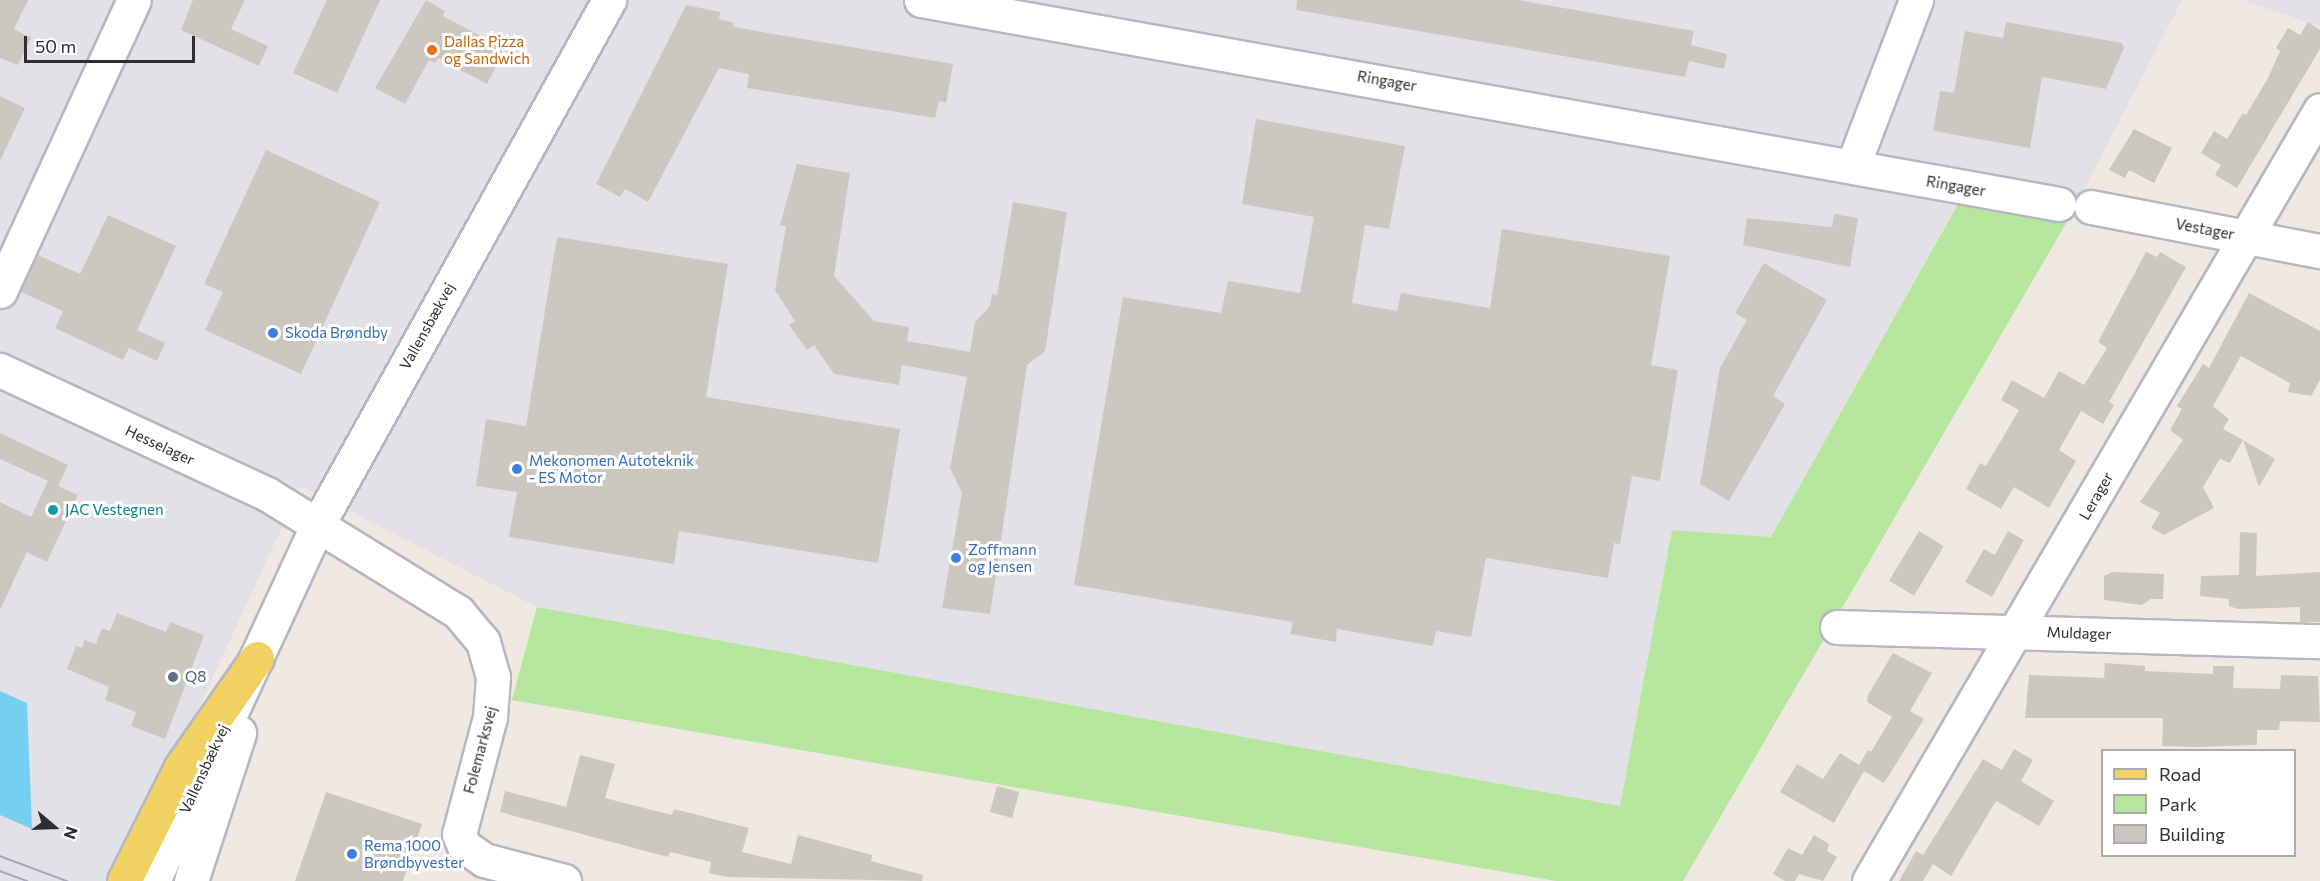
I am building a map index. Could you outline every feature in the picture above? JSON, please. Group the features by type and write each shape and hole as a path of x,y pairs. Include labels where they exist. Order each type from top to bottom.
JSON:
{"main road":[{"path":"124,881 181,767 257,658"}],"street":[{"path":"0,291 134,0"},
{"name":"Vallensbækvej","path":"153,881 317,526 609,0"},
{"name":"Ringager","path":"921,0 2075,206"},
{"path":"1853,165 1916,0"},
{"name":"Lerager","path":"1869,881 2320,110"},
{"name":"Vestager","path":"2075,206 2320,251"},
{"name":"Hesselager","path":"0,370 267,494 317,526"},
{"name":"Folemarksvej","path":"317,526 447,602 476,631 491,668 493,699 459,834 464,846 484,860 564,881"},
{"name":"Muldager","path":"1838,627 2320,641"},
{"name":"Vallensbækvej","path":"191,881 236,746 257,658"}],"shaded area":[{"path":"0,0 2182,0 2068,220 1957,204 1771,537 1672,530 1620,806 537,607 301,486 119,881 0,881"},
{"path":"2244,0 2320,0 2320,27"}],"green space":[{"path":"1958,204 2068,220 1683,881 1556,881 512,700 537,607 1620,806 1672,530 1771,537"}],"water":[{"path":"0,691 27,703 32,829 0,815"}],"building":[{"path":"0,0 28,0 14,29 31,38 18,65 0,58"},
{"path":"193,0 245,0 231,29 268,46 259,66 181,30"},
{"path":"327,0 380,0 337,93 293,73"},
{"path":"426,0 445,11 443,16 505,49 487,84 438,58 435,63 429,60 405,104 375,88"},
{"path":"1297,0 1519,0 1694,31 1691,45 1727,54 1724,69 1689,61 1685,77 1296,10"},
{"path":"686,5 720,12 719,19 734,23 733,27 953,64 946,103 939,101 935,118 747,88 749,74 719,68 648,202 625,189 620,197 596,184"},
{"path":"2006,22 2122,43 2124,48 2106,89 2042,77 2030,148 1933,131 1940,91 1954,93 1965,31 2003,38"},
{"path":"2308,22 2320,30 2320,49 2237,188 2215,175 2221,165 2201,153 2214,131 2227,139 2243,113 2246,115 2268,78 2280,51 2276,48 2288,28 2300,35"},
{"path":"0,96 25,108 0,161"},
{"path":"1256,119 1405,146 1389,229 1365,225 1352,303 1397,311 1401,293 1490,308 1502,229 1670,256 1651,365 1678,370 1660,481 1632,476 1620,544 1614,543 1608,578 1486,558 1471,637 1436,631 1433,646 1337,629 1336,642 1290,634 1293,622 1074,585 1123,297 1221,313 1228,281 1300,293 1314,217 1242,204"},
{"path":"2134,129 2172,148 2154,183 2129,170 2125,178 2109,170"},
{"path":"266,150 380,202 301,374 205,330 223,292 204,284"},
{"path":"797,164 850,173 834,276 874,321 909,327 907,341 970,352 975,322 990,306 992,294 997,295 1013,202 1067,212 1045,351 1027,365 990,614 942,608 962,493 950,468 967,377 902,365 899,385 834,374 814,345 807,350 789,325 795,321 775,290 786,226 780,225"},
{"path":"1834,214 1858,218 1850,267 1743,245 1747,218 1832,227"},
{"path":"108,215 176,246 137,330 165,343 157,361 129,348 123,360 55,328 63,311 21,292 38,255 80,274"},
{"path":"557,237 728,264 706,397 900,429 878,563 679,531 674,564 509,537 517,492 476,486 486,419 526,426"},
{"path":"2146,252 2157,257 2160,252 2186,267 2109,402 2114,405 2103,424 2081,411 2059,450 2076,461 2049,508 2014,487 2001,509 1966,489 1980,463 1986,466 2019,410 2001,400 2012,380 2044,398 2059,371 2084,385 2107,348 2098,342"},
{"path":"1764,263 1827,300 1773,396 1785,404 1729,501 1700,484 1720,368 1747,320 1735,313"},
{"path":"2249,293 2320,331 2320,380 2311,396 2288,392 2290,383 2241,356 2213,406 2229,419 2223,429 2243,440 2230,463 2220,459 2203,487 2214,508 2164,535 2151,528 2160,513 2140,502 2183,440 2170,430 2182,409 2177,406 2203,364 2209,368"},
{"name":"JAC Vestegnen","path":"0,433 68,465 58,486 78,495 47,562 27,552 0,610 0,502 31,517 48,481 0,459"},
{"path":"2243,440 2275,459 2259,487"},
{"path":"1919,531 1944,546 1914,596 1889,581"},
{"path":"2008,531 2024,540 1992,597 1965,582 1984,549 1995,555"},
{"path":"2240,532 2257,533 2256,576 2320,572 2320,622 2300,622 2300,607 2238,609 2229,606 2229,599 2200,596 2201,576 2239,575"},
{"path":"2113,572 2164,574 2163,599 2151,599 2142,605 2104,600 2104,576"},
{"path":"117,613 166,632 170,622 204,635 165,739 131,726 136,712 105,700 109,687 67,669 76,646 82,648 84,640 96,644 102,628 110,631"},
{"path":"1893,653 1932,673 1910,711 1924,719 1884,783 1864,771 1834,823 1780,792 1797,764 1823,779 1840,753 1859,765 1868,750 1871,752 1892,717 1867,702 1868,695"},
{"path":"2105,663 2145,666 2145,671 2213,674 2213,666 2234,666 2233,688 2280,689 2281,675 2318,676 2320,722 2280,721 2279,730 2257,730 2257,745 2197,747 2162,746 2163,718 2025,718 2029,675 2104,678"},
{"path":"2014,749 2033,760 2021,781 2054,801 2039,826 1996,801 1951,876 1933,864 1923,881 1899,881 1916,851 1923,855 1983,759 2002,770"},
{"path":"580,755 615,764 605,798 672,815 674,809 749,828 742,852 791,864 798,835 872,855 871,861 923,875 922,881 727,877 709,873 711,862 670,852 668,857 500,812 505,791 566,807"},
{"path":"997,786 1019,792 1012,818 990,812"},
{"path":"326,792 422,824 403,881 295,881"},
{"path":"1814,835 1829,844 1827,851 1837,857 1823,881 1799,874 1795,881 1785,881 1773,874 1788,848 1802,855"}],"tram line":[{"path":"0,856 67,881"},
{"path":"0,871 27,881"}],"place":[{"name":"Dallas Pizza og Sandwich","path":"432,50"},
{"name":"Skoda Brøndby","path":"273,333"},
{"name":"Mekonomen Autoteknik - ES Motor","path":"517,469"},
{"name":"JAC Vestegnen","path":"53,510"},
{"name":"Zoffmann og Jensen","path":"956,558"},
{"name":"Q8","path":"173,677"},
{"name":"Rema 1000 Brøndbyvester","path":"352,854"}]}
